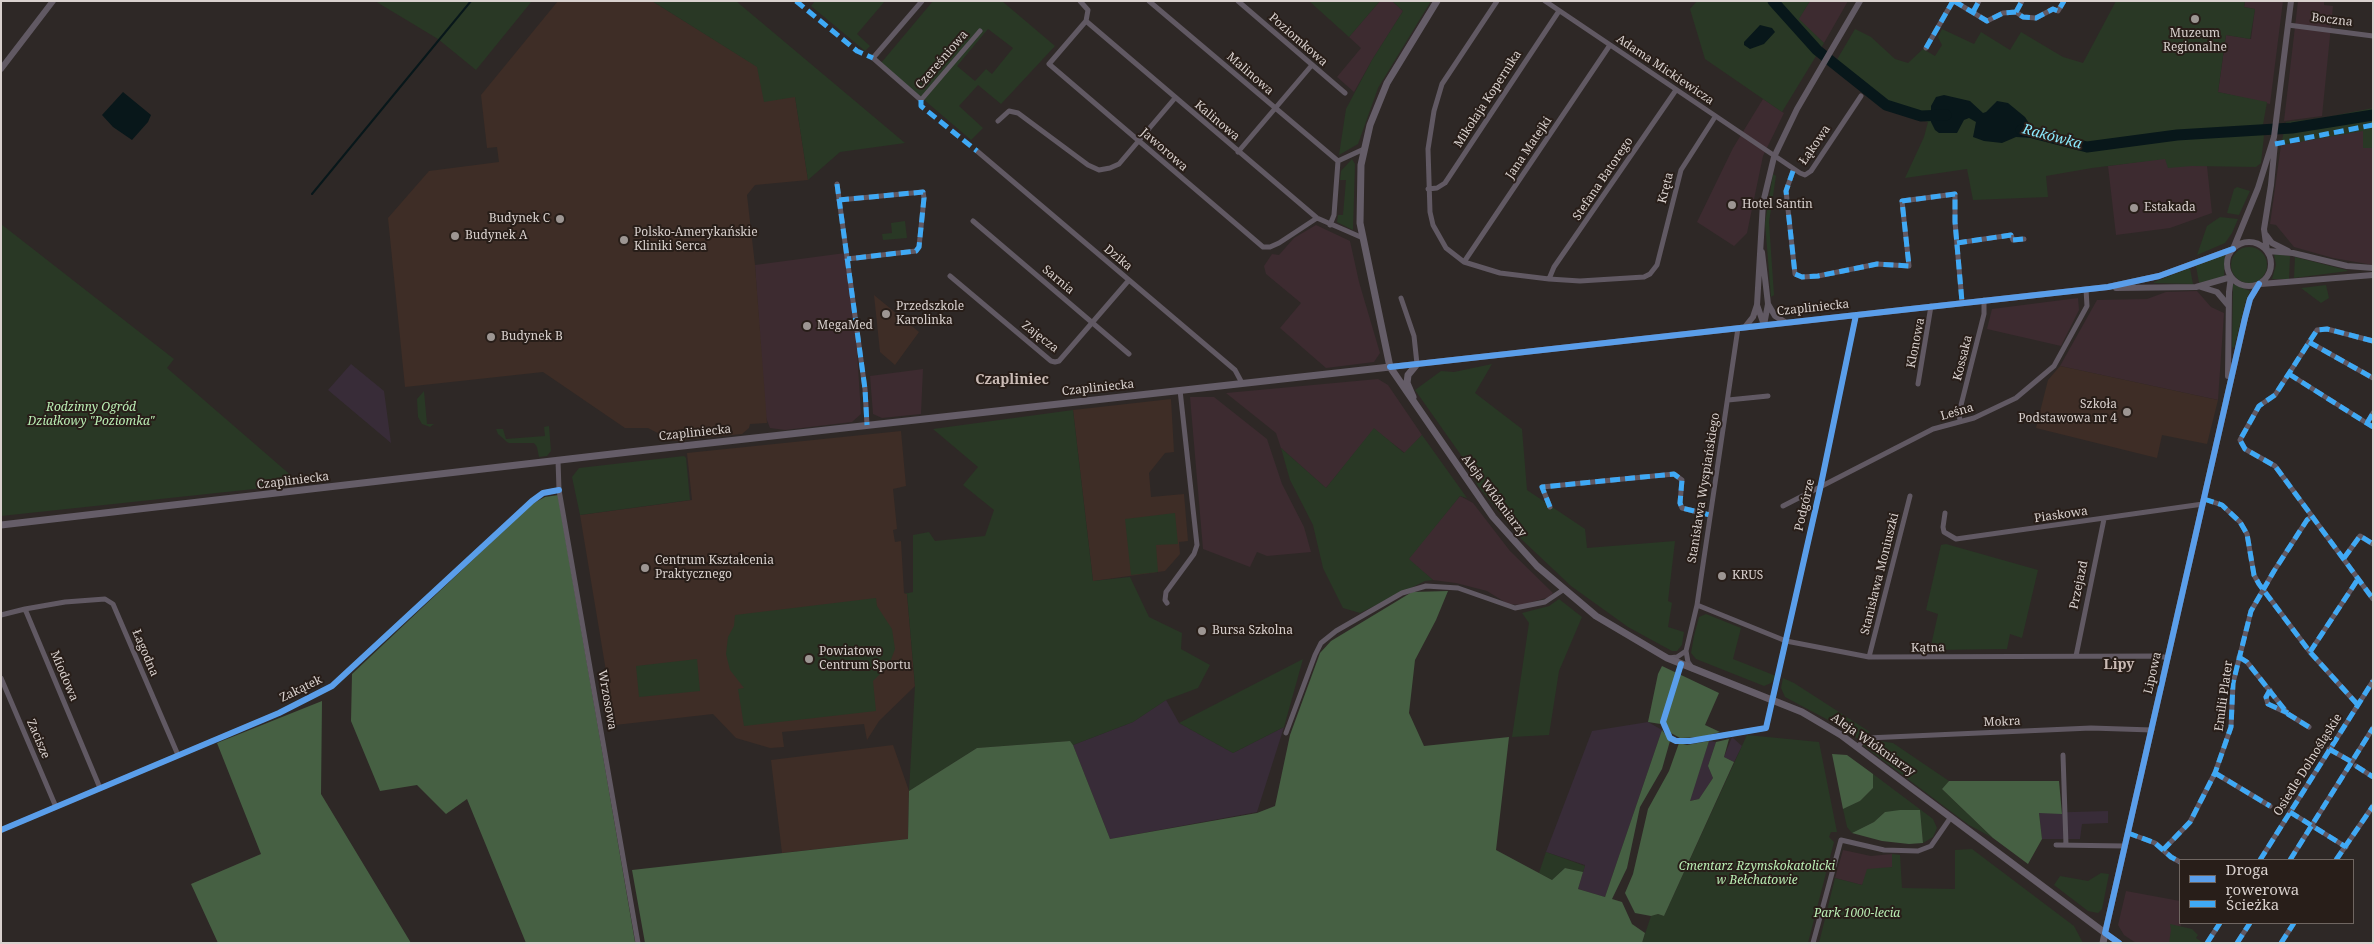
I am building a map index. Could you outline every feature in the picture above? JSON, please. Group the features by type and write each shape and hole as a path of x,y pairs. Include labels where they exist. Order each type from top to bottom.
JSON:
{"main road":[{"name":"Aleja Włókniarzy","path":"1437,1 1387,83 1370,125 1364,149 1359,201 1363,238 1390,367 1493,518 1522,551 1563,590 1611,627 1667,658 1772,700 1822,723 1858,746 2105,933"},
{"path":"1417,364 1408,373 1407,383 1419,411"},
{"name":"Czapliniecka","path":"1,525 558,460 1390,367"},
{"name":"Lipowa","path":"2103,943 2105,933"}],"street":[{"path":"1,69 53,1"},
{"name":"Czereśniowa","path":"922,1 873,58 921,100 980,31"},
{"path":"1080,1 1088,10 1086,21"},
{"name":"Malinowa","path":"1149,1 1338,161"},
{"name":"Poziomkowa","path":"1238,1 1344,93"},
{"path":"1498,1 1439,90 1427,157 1430,212 1436,232 1449,251 1464,262 1500,273 1549,279"},
{"name":"Adama Mickiewicza","path":"1545,1 1774,157"},
{"path":"1745,327 1753,317 1757,305 1763,202 1774,157 1786,129 1860,1"},
{"path":"1926,48 1953,1 1987,21 2003,13 2016,12 2023,17 2036,18 2053,9 2058,11 2064,1"},
{"path":"1973,12 1979,1"},
{"path":"2016,12 2022,1"},
{"path":"2266,251 2264,229 2275,155 2274,137 2291,1"},
{"name":"Mikołaja Kopernika","path":"1428,189 1437,188 1445,183 1559,11"},
{"name":"Kalinowa","path":"1086,21 1317,218 1363,238"},
{"name":"Jaworowa","path":"1086,21 1049,64 1263,247 1270,247 1279,243 1317,218"},
{"name":"Boczna","path":"2288,25 2373,36"},
{"name":"Jana Matejki","path":"1464,262 1610,45"},
{"path":"1238,152 1312,64"},
{"name":"Stefana Batorego","path":"1549,279 1554,267 1676,90"},
{"name":"Łąkowa","path":"1774,157 1793,171 1805,175 1811,171 1860,96"},
{"path":"998,121 1009,112 1018,113 1088,165 1099,170 1115,166 1175,98"},
{"name":"Kręta","path":"1549,279 1580,281 1620,279 1644,277 1652,272 1658,262 1680,170 1715,117"},
{"path":"2274,137 2258,188 2227,266 2231,278 2247,286 2373,275"},
{"path":"1330,225 1334,215 1338,161 1364,149"},
{"name":"Dzika","path":"977,151 1235,370 1242,383"},
{"path":"1793,171 1786,191 1797,276 1818,276 1878,264 1909,266 1902,200 1955,194 1962,302"},
{"path":"837,184 865,388 868,425"},
{"path":"839,200 923,192 920,247 916,251 847,259"},
{"name":"Sarnia","path":"973,221 1129,354"},
{"path":"2264,229 2272,243 2294,253"},
{"path":"1957,243 2011,235 2013,240 2024,239"},
{"path":"2233,249 2250,242 2257,244 2270,256 2271,269 2259,284"},
{"path":"1761,247 1768,304 1764,325"},
{"name":"Czapliniecka","path":"1390,367 2108,287 2159,276 2233,249"},
{"path":"2266,251 2294,253 2347,266 2373,268"},
{"name":"Zajęcza","path":"950,276 1051,361 1059,361 1129,280"},
{"name":"Czapliniecka","path":"2108,287 2140,289 2199,286 2231,278"},
{"name":"Lipowa","path":"2225,407 2229,369 2231,278"},
{"name":"Lipowa","path":"2105,933 2249,301 2259,284"},
{"path":"2199,286 2217,292 2229,306"},
{"name":"Leśna","path":"1784,506 1934,429 1986,413 2016,398 2054,366 2087,306 2086,289"},
{"path":"1401,298 1414,336 1417,364"},
{"name":"Kossaka","path":"1960,421 1959,413 1984,314 1984,300"},
{"path":"1768,304 1775,316 1785,322"},
{"path":"1757,305 1764,325"},
{"name":"Klonowa","path":"1918,384 1931,306"},
{"name":"Podgórze","path":"1681,664 1663,722 1668,736 1676,741 1732,735 1753,728 1766,728 1820,489 1856,315"},
{"name":"Stanisława Wyspiańskiego","path":"1686,651 1697,606 1738,328"},
{"path":"2373,341 2322,329 2315,332 2275,395 2259,406 2240,440 2245,449 2275,466 2373,599"},
{"path":"2309,342 2373,378"},
{"path":"2289,374 2373,427"},
{"path":"1168,604 1165,600 1166,592 1194,554 1197,545 1180,390"},
{"path":"1728,400 1768,396"},
{"path":"2367,423 2373,413"},
{"name":"Wrzosowa","path":"558,460 559,490 638,943"},
{"path":"1550,507 1542,487 1674,474 1682,480 1680,503 1682,508 1710,515"},
{"name":"Zakątek","path":"1,830 292,707 332,686 532,501 543,493 559,490"},
{"name":"Stanisława Moniuszki","path":"1869,657 1910,496"},
{"path":"2203,502 2222,506 2240,522 2250,546 2254,574 2262,589 2310,652 2357,704"},
{"name":"Piaskowa","path":"1945,513 1944,532 1956,539 2104,519 2203,502"},
{"name":"Emilii Plater","path":"2163,850 2190,822 2215,773 2231,727 2233,683 2251,611 2262,589 2307,520 2312,516"},
{"name":"Przejazd","path":"2076,656 2104,519"},
{"path":"2344,558 2360,536 2373,544"},
{"path":"2310,652 2358,579"},
{"path":"1286,733 1314,654 1321,643 1336,631 1402,593 1426,586 1458,588 1515,608 1545,602 1563,590"},
{"name":"Łagodna","path":"25,609 65,602 105,599 113,604 178,755"},
{"name":"Kątna","path":"1697,606 1786,641 1869,657 2076,656 2168,658"},
{"path":"1,615 25,609"},
{"name":"Miodowa","path":"25,609 100,788"},
{"path":"1667,658 1677,657 1686,651 1688,662 1694,669"},
{"path":"2240,657 2270,690 2288,714"},
{"name":"Zacisze","path":"1,678 56,807"},
{"name":"Osiedle Dolnośląskie","path":"2261,859 2373,681"},
{"path":"2270,690 2266,696 2268,704 2309,727"},
{"name":"Mokra","path":"1858,746 1867,738 2091,728 2152,730"},
{"path":"2291,859 2354,764 2373,728"},
{"path":"2330,749 2373,777"},
{"path":"2063,755 2066,845"},
{"path":"2215,773 2270,806"},
{"path":"2337,859 2373,806"},
{"path":"2290,812 2346,847"},
{"path":"1813,943 1842,840 1884,850 1918,851 1931,846 1951,817"},
{"path":"2128,833 2155,843 2179,861"},
{"path":"2056,845 2125,846"},
{"path":"2207,943 2219,924"},
{"path":"2237,943 2249,924"},
{"path":"2281,943 2293,924"},
{"path":"2105,933 2119,943"}],"shaded area":[{"path":"558,1 652,1 758,67 795,96 808,180 755,185 747,195 755,265 767,423 750,424 749,428 742,434 673,441 648,428 625,428 543,372 405,387 388,218 429,171 499,162 497,147 487,148 481,95"},
{"path":"1380,1 1392,1 1403,11 1354,92 1337,77 1361,48 1349,37"},
{"path":"1810,1 1848,1 1824,43 1798,19"},
{"path":"2245,1 2283,1 2270,104 2218,92 2226,35 2251,39 2255,9 2244,7"},
{"path":"2298,1 2324,1 2324,5 2333,6 2322,116 2284,121"},
{"path":"1760,25 1772,28 1775,32 1764,44 1750,49 1744,45 1744,42"},
{"path":"123,92 151,115 148,122 132,140 113,127 102,115"},
{"path":"1944,95 1970,101 1983,113 1997,101 2008,103 2025,117 2036,134 2034,138 2016,137 2002,143 1984,141 1973,137 1976,122 1969,118 1964,120 1957,133 1939,133 1931,122 1931,106 1936,97"},
{"path":"1763,99 1784,113 1763,156 1747,233 1734,246 1697,222 1733,148"},
{"path":"2364,130 2364,148 2373,148 2373,265 2333,258 2294,247 2276,225 2270,224 2281,145"},
{"path":"2166,158 2192,166 2207,166 2212,213 2170,228 2116,235 2108,166"},
{"path":"1316,225 1350,241 1359,282 1380,353 1374,362 1326,368 1280,328 1301,303 1266,274 1264,266 1272,254 1279,255 1294,238"},
{"path":"845,253 856,334 861,414 852,422 785,430 770,428 765,415 755,265"},
{"path":"2197,291 2211,307 2224,313 2218,400 2060,366 2097,300 2147,299 2166,292"},
{"name":"Przedszkole Karolinka","path":"874,295 919,332 895,365 880,352"},
{"path":"2078,298 2079,310 2061,346 1987,329 1992,309"},
{"path":"351,364 384,391 391,443 328,390"},
{"name":"Szkoła Podstawowa nr 4","path":"2060,366 2218,400 2207,444 2162,435 2157,458 2036,428 2048,380"},
{"path":"923,369 921,414 882,418 873,414 870,376"},
{"path":"1378,379 1388,385 1422,435 1405,453 1374,429 1326,488 1281,448 1276,433 1226,393"},
{"path":"1190,397 1214,397 1267,439 1282,484 1304,527 1311,552 1267,556 1257,552 1250,567 1203,549"},
{"path":"1171,399 1174,452 1165,453 1149,473 1151,497 1184,494 1188,541 1179,542 1180,554 1165,571 1093,581 1073,410"},
{"path":"901,431 906,486 893,489 897,529 893,530 895,542 901,541 904,593 907,594 915,686 879,721 867,740 864,724 782,732 784,747 770,748 736,738 713,714 615,725 580,515 692,500 687,453"},
{"path":"1460,496 1473,503 1510,551 1553,593 1550,597 1521,605 1508,604 1487,591 1456,583 1433,580 1408,559"},
{"path":"1166,700 1179,723 1233,753 1284,727 1257,812 1110,839 1073,745 1133,722"},
{"path":"1648,722 1662,730 1605,897 1578,889 1585,865 1546,852 1592,731"},
{"path":"1732,737 1742,746 1734,762 1724,757"},
{"path":"1709,741 1716,742 1708,766 1713,778 1699,799 1689,801"},
{"path":"893,745 909,791 908,839 782,853 771,760"},
{"path":"2108,811 2108,823 2082,824 2080,839 2042,839 2039,813"},
{"path":"1843,850 1871,856 1892,854 1892,867 1862,885 1835,878"},
{"path":"2126,891 2179,901 2179,924 2181,924 2178,943 2136,943 2124,935 2118,925"}],"green space":[{"path":"375,1 532,1 476,70 438,39"},
{"path":"652,1 736,1 905,143 840,152 808,180 795,97 764,102 757,67"},
{"path":"815,1 885,1 857,34 870,46 865,51 811,6"},
{"path":"933,1 1002,1 1055,46 1001,104 978,85 959,106 983,128 971,140 881,63","holes":["988,29 1013,48 992,74 986,69 975,81 957,66"]},
{"path":"1309,1 1380,1 1349,37"},
{"path":"1392,1 1431,1 1378,88 1358,144 1339,155 1346,109 1372,60 1403,11"},
{"path":"1697,1 1810,1 1799,19 1824,43 1782,112 1705,59 1690,9"},
{"path":"2116,1 2245,1 2244,7 2255,9 2250,39 2226,35 2218,92 2267,102 2262,130 2264,136 2261,163 2256,167 2192,166 2168,168 2165,159 2092,168 2046,176 2048,197 1973,200 1967,169 1905,178 1924,137 1928,122 1885,110 1832,68 1855,29 1871,37 1895,59 1908,63 1923,49 1935,56 1942,45 1938,37 1942,29 1974,44 1981,32 2010,50 2021,32 2063,57 2083,63"},
{"path":"2373,108 2373,148 2363,148 2363,131 2281,145 2286,122 2322,118"},
{"path":"1352,159 1355,164 1353,230 1337,222 1338,215 1343,215 1346,180 1340,180 1341,171"},
{"path":"1773,174 1776,176 1769,222 1774,295 1771,297 1765,223"},
{"path":"2237,187 2250,191 2239,215 2227,213 2234,189"},
{"path":"2220,217 2238,219 2232,233 2225,243 2197,255 2207,226"},
{"path":"905,221 907,238 883,240 882,234 892,233 891,223"},
{"name":"Rodzinny Ogród Działkowy \"Poziomka\"","path":"1,224 174,359 167,368 301,484 1,516"},
{"path":"2249,247 2256,248 2262,252 2266,258 2266,272 2262,278 2256,282 2249,283 2242,282 2236,278 2232,272 2231,265 2232,258 2236,252 2242,248"},
{"path":"2274,254 2290,256 2289,279 2272,279 2276,265"},
{"path":"2223,255 2225,256 2224,277 2199,283 2196,266"},
{"path":"2295,257 2346,270 2348,271 2294,278"},
{"path":"2190,268 2193,284 2154,283 2154,282"},
{"path":"2233,284 2250,291 2234,348 2232,347"},
{"path":"2326,285 2329,298 2321,303 2301,288"},
{"path":"1492,364 1475,393 1522,429 1527,490 1585,529 1587,548 1675,541 1668,601 1672,603 1668,627 1684,632 1682,645 1677,651 1672,651 1628,627 1571,586 1518,536 1478,486 1463,458 1415,390 1441,371 1454,372"},
{"path":"424,391 427,424 434,424 430,427 422,424 418,417 417,399"},
{"path":"1073,410 1093,581 1130,577 1149,617 1182,633 1181,649 1210,665 1198,688 1166,700 1133,722 1073,745 1069,741 977,748 909,791 915,686 907,594 904,594 913,592 913,535 929,532 935,541 985,536 994,510 963,485 978,467 933,429"},
{"path":"549,426 551,451 547,456 539,457 534,443 509,443 498,434 496,429 503,429 506,439 545,436 544,427"},
{"path":"1374,428 1404,453 1422,435 1467,498 1460,496 1409,559 1433,580 1425,581 1360,613 1343,608 1323,568 1313,525 1290,480 1281,448 1326,488"},
{"path":"684,456 686,458 690,500 580,515 572,477 579,468"},
{"path":"558,495 634,943 526,943 467,799 446,814 417,785 380,791 351,721 352,674 532,504 545,497"},
{"path":"1175,513 1178,544 1156,545 1158,572 1131,575 1125,519"},
{"path":"1946,544 2038,570 2022,638 2010,634 2007,649 1930,650 1938,614 1926,610 1941,545"},
{"path":"1448,591 1436,620 1415,660 1409,713 1424,746 1509,737 1496,850 1552,880 1565,868 1583,872 1578,889 1605,897 1662,730 1670,741 1662,769 1640,807 1627,868 1612,899 1622,902 1632,924 1645,933 1642,943 645,943 632,870 908,839 909,791 977,748 1070,741 1110,839 1257,813 1275,806 1290,735 1320,653 1331,641 1412,592"},
{"name":"Powiatowe Centrum Sportu","path":"876,598 877,606 892,629 895,649 889,665 873,681 876,711 744,726 738,689 744,688 730,670 726,654 728,637 734,626 735,615"},
{"path":"1559,599 1582,617 1559,671 1549,735 1512,737 1529,623 1522,613 1549,606"},
{"path":"1706,614 1741,628 1733,659 1776,676 1771,683 1764,686 1696,659 1691,653 1694,636 1699,617"},
{"path":"697,659 700,691 639,697 636,666"},
{"path":"1303,659 1284,727 1233,753 1179,723"},
{"path":"1662,666 1719,693 1705,725 1720,732 1702,737 1680,738 1671,733 1667,725 1648,722 1658,674"},
{"path":"1783,678 1794,683 1870,732 1858,739 1830,721 1785,697 1781,688"},
{"path":"322,701 321,794 411,943 218,943 191,884 261,854 217,743"},
{"name":"Cmentarz Rzymskokatolicki w Bełchatowie","path":"1747,735 1819,742 1837,832 1831,832 1829,837 1834,842 1808,943 1642,943 1651,916 1658,914 1664,916"},
{"path":"1729,739 1724,757 1734,762 1664,916 1635,913 1625,893 1633,874 1648,809 1669,771 1679,743 1687,745 1709,741 1690,801 1699,799 1713,778 1708,766 1716,742"},
{"path":"1873,740 1893,743 1949,781 1942,789 1993,838 1969,825 1860,743"},
{"path":"1832,754 1847,755 1873,774 1873,788 1860,801 1843,809"},
{"path":"1873,774 1933,819 1937,828 1933,837 1923,843 1920,810 1885,812 1874,822 1852,833 1847,827 1843,809 1860,801 1873,788"},
{"path":"1949,781 2059,781 2062,814 2039,813 2042,839 2028,864 1993,838 1942,789"},
{"path":"1920,810 1923,843 1909,844 1882,841 1852,833 1874,822 1885,812"},
{"name":"Park 1000-lecia","path":"1972,849 2074,926 2083,943 1819,943 1835,878 1862,885 1867,869 1892,867 1892,854 1900,855 1902,888 1955,889 1955,850"},
{"path":"1546,852 1585,866 1583,872 1565,868 1552,880 1539,873"},
{"path":"2101,873 2109,874 2102,909 2098,913 2088,911 2054,885 2060,876 2088,881"},
{"path":"2170,924 2192,929 2198,935 2196,938 2202,942 2169,943"}],"waterway":[{"path":"312,194 471,1"},
{"name":"Rakówka","path":"1773,1 1817,50 1886,105 1921,116 1946,115"},
{"name":"Rakówka","path":"2021,130 2087,147 2177,135 2292,128 2373,115"}],"marked path":[{"path":"796,1 857,51 873,58"},
{"path":"1926,48 1953,1"},
{"path":"1954,1 1987,21 2003,13 2016,12 2023,17 2036,18 2053,9 2058,11 2064,1"},
{"path":"1973,12 1979,1"},
{"path":"2016,12 2022,1"},
{"path":"921,100 921,106 977,151"},
{"path":"2275,144 2373,125"},
{"path":"1793,171 1786,191 1795,274 1802,277 1818,276 1877,264 1909,266 1902,201 1955,194 1955,222 1962,302"},
{"path":"837,184 865,389 867,425"},
{"path":"839,200 923,192 924,198 919,247 916,251 847,259"},
{"path":"1957,243 2011,235 2013,240 2024,239"},
{"path":"2373,341 2327,329 2317,330 2275,395 2259,406 2240,440 2245,449 2275,466 2373,599"},
{"path":"2309,342 2373,378"},
{"path":"2289,374 2373,427"},
{"path":"2367,423 2373,413"},
{"path":"1550,507 1542,487 1674,474 1682,480 1680,503 1682,508 1710,515"},
{"path":"2204,499 2222,505 2240,522 2247,534 2254,575 2259,584 2310,652 2357,704"},
{"path":"2163,850 2190,822 2215,773 2231,727 2233,683 2251,611 2274,571 2307,520 2312,516"},
{"path":"2344,558 2360,536 2373,544"},
{"path":"2310,652 2358,579"},
{"path":"2239,657 2247,662 2288,714 2309,727"},
{"path":"2261,859 2373,681"},
{"path":"2270,690 2266,697 2268,704 2288,713"},
{"path":"2291,859 2373,728"},
{"path":"2329,749 2352,762"},
{"path":"2356,766 2373,777"},
{"path":"2215,773 2270,806"},
{"path":"2337,859 2373,806"},
{"path":"2290,812 2346,847"},
{"path":"2128,833 2155,843 2179,861"},
{"path":"2207,943 2219,924"},
{"path":"2237,943 2249,924"},
{"path":"2281,943 2293,924"}],"cycle path":[{"path":"1390,367 2108,287 2159,276 2233,249"},
{"path":"2119,943 2105,933 2245,318 2250,299 2259,284"},
{"path":"1681,664 1663,722 1670,738 1676,741 1690,741 1766,728 1820,489 1856,315"},
{"path":"1,830 279,713 332,686 532,501 543,493 559,490"}],"place":[{"name":"Muzeum Regionalne","path":"2195,19"},
{"name":"Hotel Santin","path":"1732,205"},
{"name":"Estakada","path":"2134,208"},
{"name":"Budynek C","path":"560,219"},
{"name":"Budynek A","path":"455,236"},
{"name":"Polsko-Amerykańskie Kliniki Serca","path":"624,240"},
{"name":"Przedszkole Karolinka","path":"886,314"},
{"name":"MegaMed","path":"807,326"},
{"name":"Budynek B","path":"491,337"},
{"name":"Szkoła Podstawowa nr 4","path":"2127,412"},
{"name":"Centrum Kształcenia Praktycznego","path":"645,568"},
{"name":"KRUS","path":"1722,576"},
{"name":"Bursa Szkolna","path":"1202,631"},
{"name":"Powiatowe Centrum Sportu","path":"809,659"}],"district":[{"name":"Czapliniec","path":"1012,380"},
{"name":"Lipy","path":"2119,665"}]}
